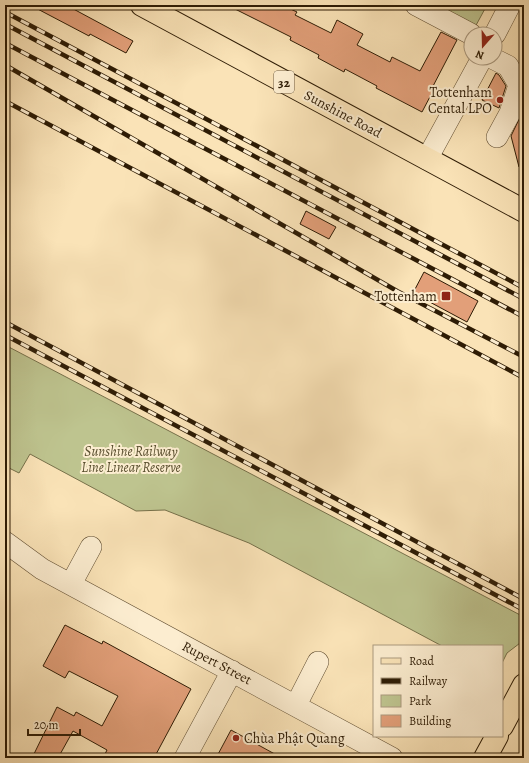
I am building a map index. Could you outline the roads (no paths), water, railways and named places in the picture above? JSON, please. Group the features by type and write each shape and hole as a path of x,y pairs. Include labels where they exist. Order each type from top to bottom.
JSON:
{"main road":[{"name":"Sunshine Road","path":"142,5 524,211"},
{"path":"503,724 524,685"},
{"path":"485,758 496,737"}],"street":[{"path":"416,5 463,30"},
{"path":"499,26 510,5"},
{"path":"503,51 524,63"},
{"path":"497,137 510,114 519,85 508,66 503,64"},
{"path":"427,159 460,117 479,66"},
{"name":"Rupert Street","path":"5,542 42,569"},
{"path":"71,584 91,547"},
{"name":"Rupert Street","path":"5,556 42,569 71,584 392,758"},
{"path":"296,705 318,662"},
{"path":"185,758 232,671"}],"railway":[{"path":"5,12 524,288"},
{"path":"5,24 524,299"},
{"path":"5,43 524,317"},
{"path":"5,65 397,291 524,357"},
{"path":"5,101 524,378"},
{"path":"5,322 524,599"},
{"path":"5,335 524,610"}],"place":[{"name":"Tottenham Cental LPO","path":"500,100"},
{"name":"Tottenham","path":"446,296"},
{"name":"Chùa Phật Quang","path":"236,738"}],"park label":[{"name":"Sunshine Railway Line Linear Reserve","path":"131,460"}]}
